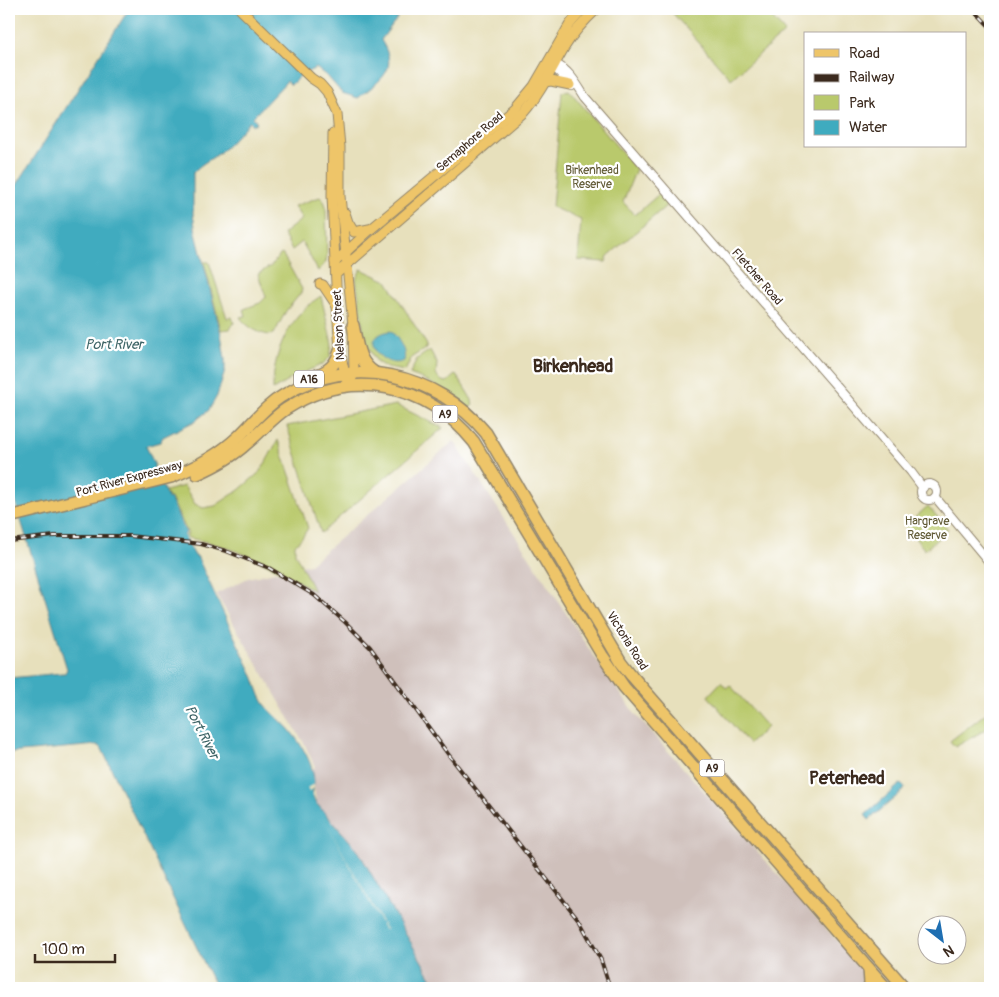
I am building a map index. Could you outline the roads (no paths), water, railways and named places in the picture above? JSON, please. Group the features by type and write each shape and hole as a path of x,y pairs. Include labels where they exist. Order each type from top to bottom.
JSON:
{"highway":[{"path":"353,326 360,356 367,367 376,373"},
{"name":"A16","path":"272,403 283,392 328,371 335,364 340,351"},
{"name":"Victoria Road","path":"345,374 376,373 400,377 428,388 456,405 482,428 621,662 905,988"},
{"name":"Port River Expressway","path":"9,523 174,483 196,471 240,436 272,403 318,379 345,374"},
{"name":"Port River Expressway","path":"9,517 213,467 236,453 273,419 292,406 324,391 350,386"},
{"name":"A9","path":"350,386 386,387 406,393 434,406 459,425 474,442 602,655 633,697 886,988"},
{"path":"633,697 642,688"},
{"path":"869,969 869,988"}],"main road":[{"name":"Nelson Street","path":"240,9 328,92 337,114 340,147 340,196 353,326 345,374"},
{"name":"Semaphore Road","path":"335,262 372,228 515,109 534,86 570,24 583,9"},
{"name":"Semaphore Road","path":"336,274 510,125 533,102 565,46 578,28 598,9"},
{"name":"Nelson Street","path":"311,78 329,108 333,130 332,196 337,306 340,351 345,374 350,386"},
{"path":"545,82 570,86"},
{"path":"340,196 348,222 354,232 362,232 372,228"},
{"path":"320,284 323,285 337,306"}],"street":[{"name":"Fletcher Road","path":"550,56 556,69 570,86 585,97"},
{"name":"Fletcher Road","path":"555,64 560,66 571,78 585,97 925,487"},
{"path":"932,499 936,490 933,486 925,487 922,492 923,497 932,499 948,514 990,563"}],"water":[{"name":"Port River","path":"129,9 404,9 381,40 389,59 385,74 366,92 358,98 342,93 328,77 316,68 301,75 291,85 287,81 253,117 257,122 253,125 249,122 232,142 193,173 193,214 196,233 221,334 225,371 217,396 209,410 195,421 163,437 160,442 146,446 168,499 170,498 186,533 184,535 195,556 197,556 264,703 285,725 304,750 312,768 314,786 312,794 316,803 357,849 437,988 216,988 101,747 97,745 9,753 9,678 65,673 67,669 9,482 9,197"},
{"path":"391,331 403,349 404,361 396,363 388,361 377,352 374,345 375,339 380,334"},
{"path":"900,784 905,787 904,790 869,820 865,815"}],"railway":[{"path":"973,9 990,27"},
{"path":"9,541 54,536 130,536 201,544 226,551 269,568 314,595 370,647 448,754 579,920 601,960 610,988"}],"district":[{"name":"Birkenhead","path":"573,366"},
{"name":"Peterhead","path":"847,778"}],"park label":[{"name":"Birkenhead Reserve","path":"592,177"},
{"name":"Hargrave Reserve","path":"927,528"}]}
